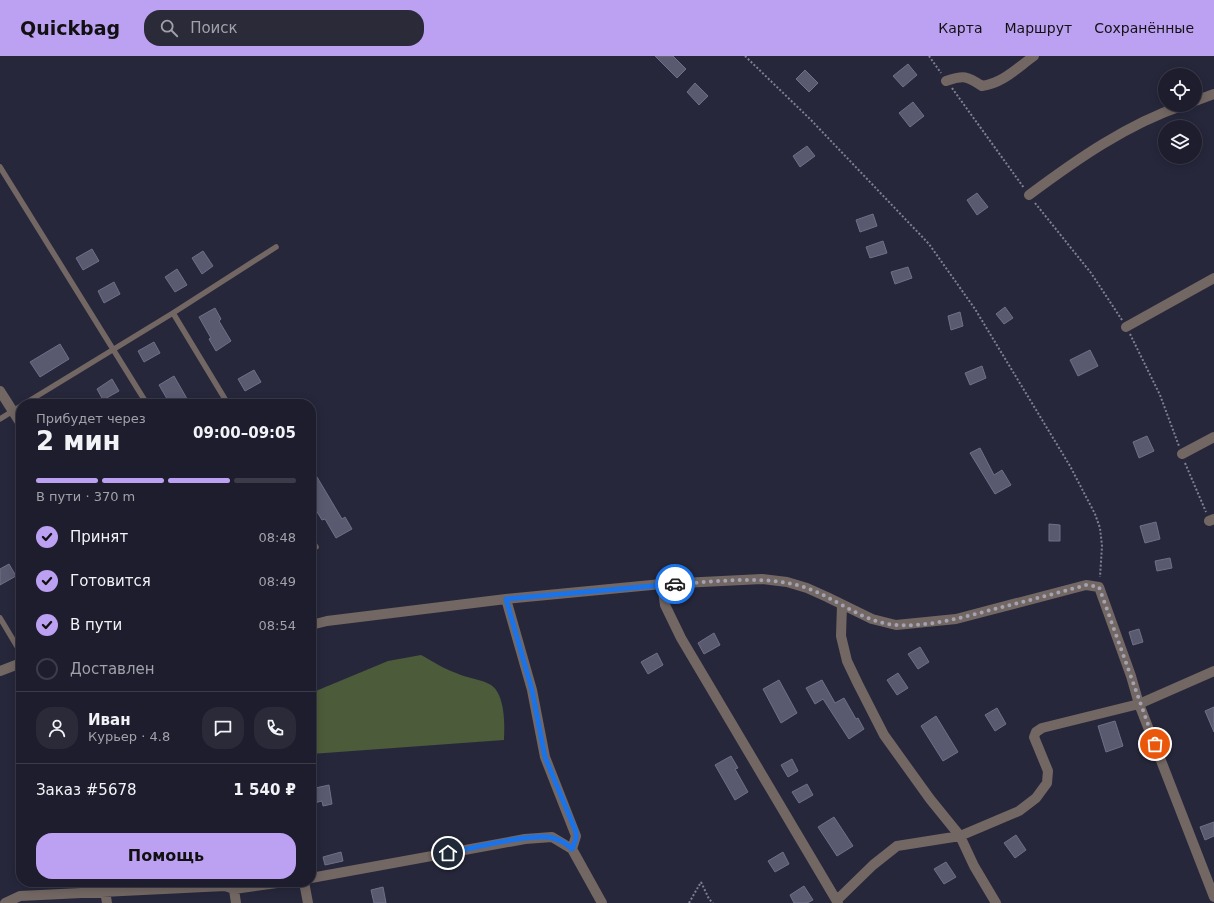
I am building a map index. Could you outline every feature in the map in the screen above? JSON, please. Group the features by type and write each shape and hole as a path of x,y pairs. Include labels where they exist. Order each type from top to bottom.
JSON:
{"street":[{"path":"946,81 962,76 970,78 982,86 994,85 1034,56"},
{"path":"1202,98 1214,94"},
{"path":"1029,195 1074,161 1104,143 1165,112"},
{"path":"1126,327 1214,278"},
{"path":"0,391 16,407"},
{"path":"1182,454 1214,437"},
{"path":"316,623 506,599 662,584 762,579 786,582 807,588 872,620 896,625 956,619 1086,585 1099,587 1131,676 1139,704 1214,897"},
{"path":"662,584 665,605 681,638 838,902 873,865 897,846 960,836 1019,811 1036,798 1047,783 1048,771 1034,737 1036,732 1042,728 1139,704 1214,671"},
{"path":"506,599 532,690 545,757 576,836 572,849"},
{"path":"842,605 841,636 847,661 884,735 930,799 960,836 974,866 996,903"},
{"path":"0,671 16,665"},
{"path":"316,877 525,839 552,837 572,849 602,903"},
{"path":"5,903 20,896 201,887"},
{"path":"233,887 236,903"},
{"path":"305,887 308,903"},
{"path":"105,891 107,903"}],"lane":[{"path":"0,167 144,399"},
{"path":"32,399 113,351 276,247"},
{"path":"173,313 225,399"},
{"path":"0,419 16,409"},
{"path":"0,618 16,645"}],"path":[{"path":"745,56 811,120 929,244 975,309 1070,466 1095,514 1100,528 1102,546 1102,564 1099,587"},
{"path":"929,56 1029,195 1091,273 1126,327 1160,395 1182,454 1212,520"},
{"path":"688,903 701,882 709,899 713,903"}],"green space":[{"path":"421,655 460,675 491,685 496,689 502,702 504,740 316,754 316,691 388,661"}],"building":[{"path":"655,56 673,56 686,69 677,78"},
{"path":"908,64 917,75 903,87 893,76"},
{"path":"805,70 818,83 809,92 796,79"},
{"path":"695,83 708,96 699,105 687,92"},
{"path":"913,102 924,116 910,127 899,113"},
{"path":"807,146 815,156 800,167 793,156"},
{"path":"977,193 988,207 977,215 967,200"},
{"path":"873,214 877,226 860,232 856,220"},
{"path":"883,241 887,253 870,258 866,247"},
{"path":"92,249 99,261 83,270 76,258"},
{"path":"203,251 213,266 202,274 192,258"},
{"path":"908,267 912,278 895,284 891,272"},
{"path":"177,269 187,285 175,292 165,277"},
{"path":"114,282 120,294 104,303 98,291"},
{"path":"1005,307 1013,318 1004,324 996,314"},
{"path":"215,308 221,319 219,321 231,341 216,351 209,339 211,338 199,317"},
{"path":"960,312 963,326 951,330 948,316"},
{"path":"154,342 160,353 144,362 138,351"},
{"path":"60,344 69,359 40,377 30,362"},
{"path":"1090,350 1098,366 1078,376 1070,360"},
{"path":"982,366 986,378 970,385 965,373"},
{"path":"254,370 261,382 245,391 238,379"},
{"path":"174,376 187,399 167,399 159,385"},
{"path":"112,379 119,391 102,399 97,389"},
{"path":"1147,436 1154,451 1139,458 1133,442"},
{"path":"980,448 994,475 1002,470 1011,485 995,494 970,453"},
{"path":"316,478 342,519 345,517 352,529 336,538 325,519 322,520 316,510"},
{"path":"1156,522 1160,539 1145,543 1140,526"},
{"path":"1049,524 1060,525 1060,541 1049,541"},
{"path":"1170,558 1172,568 1157,571 1155,561"},
{"path":"9,564 16,576 0,585 0,569"},
{"path":"1139,629 1143,642 1133,645 1129,632"},
{"path":"714,633 720,645 704,654 698,643"},
{"path":"920,647 929,662 918,669 908,654"},
{"path":"657,653 663,665 648,674 641,662"},
{"path":"898,673 908,688 897,695 887,680"},
{"path":"779,680 797,713 781,723 763,689"},
{"path":"822,680 835,703 844,698 856,719 858,718 864,729 849,739 823,699 815,704 806,688"},
{"path":"1214,707 1214,732 1205,711"},
{"path":"997,708 1006,724 995,731 985,715"},
{"path":"936,716 958,752 943,761 921,726"},
{"path":"1115,721 1123,746 1106,752 1098,726"},
{"path":"731,756 738,768 735,769 748,792 735,800 715,765"},
{"path":"792,759 798,771 788,777 781,765"},
{"path":"807,784 813,795 799,803 792,792"},
{"path":"329,785 332,804 323,806 322,801 316,802 316,788"},
{"path":"834,817 853,846 837,856 818,827"},
{"path":"1214,822 1214,836 1205,840 1200,827"},
{"path":"1016,835 1026,850 1015,858 1004,843"},
{"path":"341,852 343,861 325,865 323,857"},
{"path":"783,852 789,864 775,872 768,861"},
{"path":"946,862 956,877 944,884 934,869"},
{"path":"804,886 813,900 807,903 794,903 790,895"},
{"path":"383,887 386,903 374,903 371,890"}],"way so far":[{"path":"675,584 762,579 786,582 807,588 872,620 896,625 956,619 1086,585 1099,587 1131,676 1139,704 1155,744"}],"route":[{"path":"448,853 543,837 552,837 566,844 572,849 576,839 576,832 559,796 542,748 532,690 506,599 675,584"}]}
